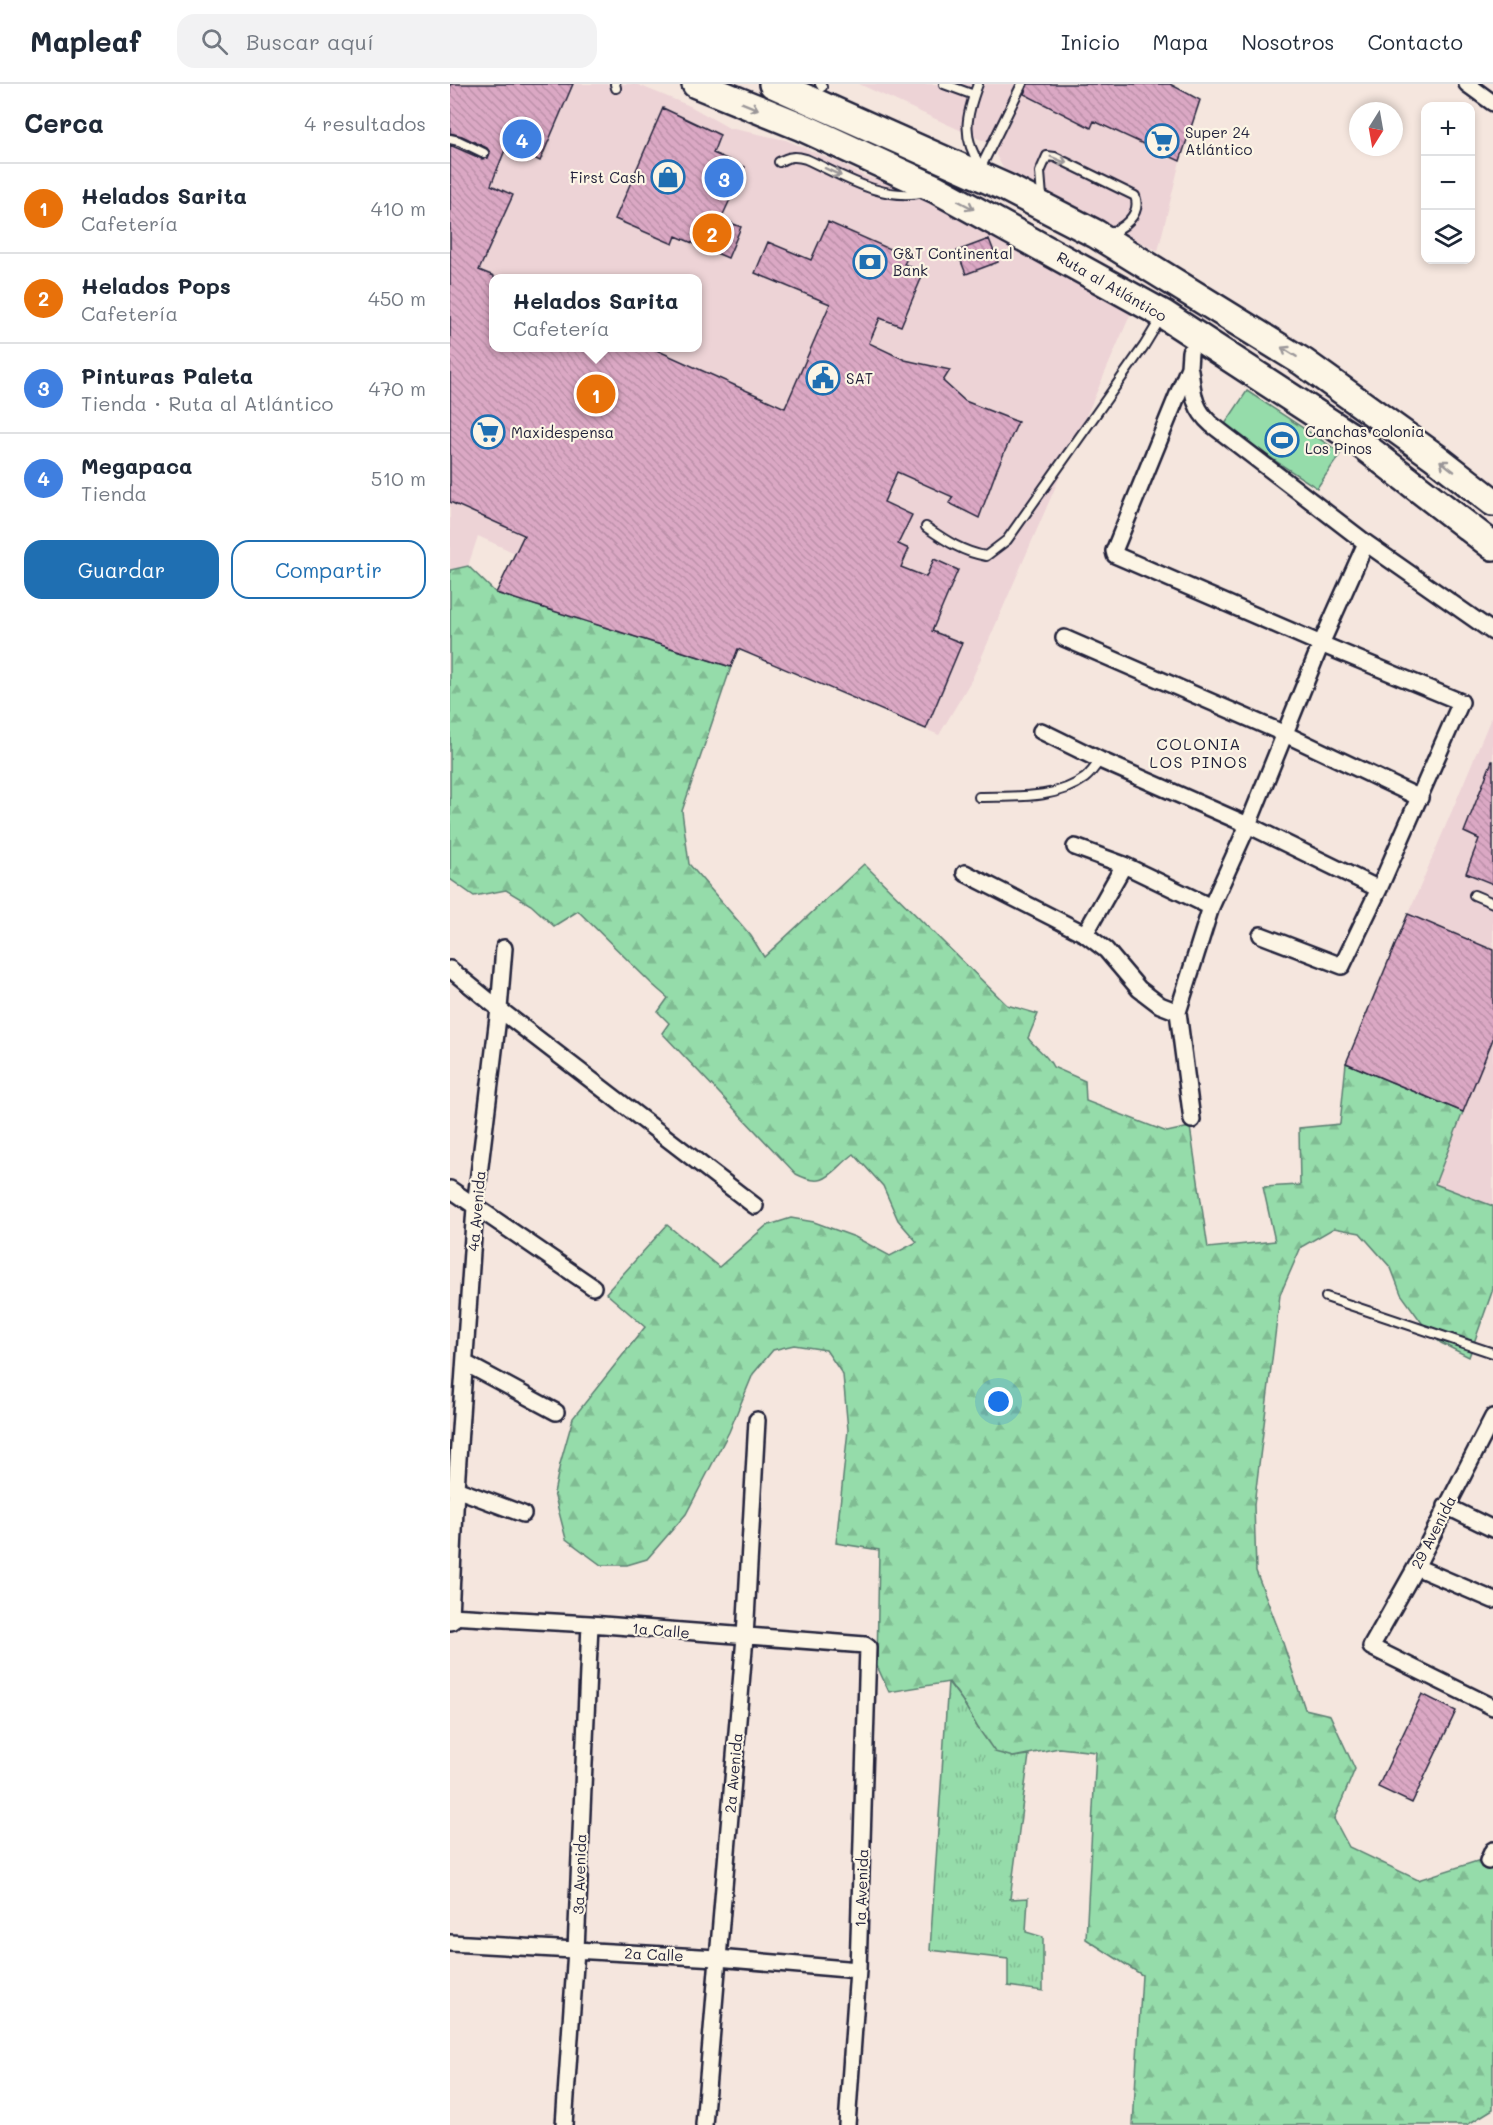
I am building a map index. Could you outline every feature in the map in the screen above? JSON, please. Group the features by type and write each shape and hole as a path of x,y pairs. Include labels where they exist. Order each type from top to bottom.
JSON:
{"highway":[{"name":"Ruta al Atlántico","path":"696,84 802,127 936,189 1163,314 1356,440 1493,546"},
{"path":"773,84 979,170 1008,188 1096,234 1303,362 1492,500"},
{"path":"819,85 944,139 979,170"}],"street":[{"path":"1467,84 1493,103"},
{"path":"1261,935 1342,966 1379,889 1461,702 1115,555 1114,551 1190,360 1195,404 1201,415 1366,543 1493,632"},
{"path":"1192,1120 1178,1012 1211,907 1248,825 1321,644 1366,543"},
{"path":"1064,638 1285,734 1420,798"},
{"path":"1041,731 1248,825 1379,889"},
{"path":"1075,847 1124,865 1211,907"},
{"path":"1085,934 1124,865"},
{"path":"965,873 1085,934 1106,950 1139,989 1160,1005 1178,1012"},
{"name":"4a Avenida","path":"450,1617 456,1489 475,1207 499,1009 504,948"},
{"path":"450,969 755,1206"},
{"path":"450,1189 593,1287"},
{"path":"465,1363 556,1412"},
{"name":"29 Avenida","path":"1493,1417 1416,1567 1371,1647 1493,1707"},
{"name":"2a Avenida","path":"704,2125 745,1637 757,1420"},
{"path":"456,1489 522,1514"},
{"path":"1446,1506 1493,1530"},
{"path":"1416,1567 1493,1600"},
{"name":"1a Calle","path":"450,1617 590,1624 865,1645 869,1651"},
{"name":"3a Avenida","path":"564,2125 576,1950 590,1624"},
{"name":"1a Avenida","path":"847,2125 858,1970 869,1651"},
{"name":"2a Calle","path":"450,1943 717,1958 858,1970"}],"lane":[{"path":"944,84 974,95"},
{"path":"978,84 967,122 967,140 979,170"},
{"path":"979,170 1022,84"},
{"path":"450,140 459,141 484,153"},
{"path":"779,162 796,156 868,188 883,192 915,194 936,189"},
{"path":"1057,213 1045,204 1040,194 1040,172 1047,156 1055,157 1135,196 1136,208 1131,219 1113,232 1096,234"},
{"path":"926,527 952,545 986,556 1007,540 1144,346 1163,314"},
{"path":"979,797 1049,794 1069,787 1086,777 1101,760"},
{"path":"1474,895 1493,903"},
{"path":"1326,1297 1493,1353"}],"shaded area":[{"path":"450,84 636,84 690,106 729,128 786,140 864,176 898,185 1131,313 972,679 939,735 739,649 731,667 496,593 515,553 478,536 468,566 450,570"},
{"path":"859,84 1170,84 1200,100 1180,161 1158,251 1008,173 996,155 997,147"},
{"path":"1493,713 1493,1206 1435,1185 1462,1112 1346,1063"}],"green space":[{"name":"Canchas colonia Los Pinos","path":"1247,391 1341,453 1317,488 1223,427"},
{"path":"468,566 496,593 731,667 682,811 689,864 751,936 764,957 864,864 1007,1005 1038,1014 1028,1038 1053,1067 1085,1081 1086,1101 1167,1132 1190,1127 1208,1248 1275,1241 1263,1187 1300,1185 1299,1128 1340,1124 1346,1063 1463,1112 1435,1184 1493,1206 1493,1289 1469,1357 1441,1343 1430,1334 1401,1294 1391,1268 1360,1233 1334,1228 1301,1247 1280,1295 1254,1505 1256,1571 1305,1709 1330,1715 1355,1769 1334,1819 1349,1847 1418,1880 1493,1856 1493,2109 1467,2125 1133,2125 1142,1975 1086,1939 1096,1752 1059,1748 1013,1757 995,1752 949,1682 889,1692 877,1666 879,1550 836,1543 848,1430 843,1375 826,1350 794,1345 773,1350 753,1374 729,1432 686,1514 647,1559 627,1565 601,1565 566,1539 554,1493 573,1418 645,1327 606,1293 667,1225 719,1267 766,1226 791,1218 814,1222 855,1237 890,1256 917,1242 898,1220 883,1186 854,1154 828,1177 815,1180 796,1174 662,1033 669,1023 658,1012 668,998 578,911 554,926 531,905 506,890 474,896 450,879 450,570"},
{"path":"948,1682 962,1700 978,1728 1013,1757 1029,1755 1010,1899 1028,1898 1026,1932 1043,1937 1043,1991 1008,1986 1008,1959 930,1950"}],"building":[{"path":"450,84 573,84 540,161 507,145 491,185 513,195 479,270 489,274 489,352 661,352 785,408 830,304 755,273 768,242 811,260 828,222 908,257 904,264 924,272 901,326 880,318 869,343 905,360 950,370 943,381 965,401 1018,422 979,518 949,503 953,497 897,472 884,502 912,515 898,544 909,549 901,567 926,577 934,559 958,570 932,631 962,643 926,729 738,649 731,667 496,593 524,535 450,502 450,145 482,159 488,158 490,153 487,148 450,133"},
{"name":"Super 24 Atlántico","path":"1028,84 1170,84 1200,100 1180,161 1094,121 1091,128 1024,94"},
{"name":"First Cash","path":"663,108 720,135 713,153 745,167 721,219 741,227 728,258 676,236 673,244 615,219"},
{"path":"989,239 998,262 966,274 957,251"},
{"path":"1492,761 1493,884 1466,873 1479,839 1464,832"},
{"path":"1408,914 1493,950 1493,1039 1463,1112 1346,1063"},
{"path":"1422,1694 1456,1711 1412,1803 1378,1787"}],"place":[{"name":"Megapaca","path":"522,139"},
{"name":"Super 24 Atlántico","path":"1162,141"},
{"name":"First Cash","path":"668,177"},
{"name":"Pinturas Paleta","path":"724,178"},
{"name":"Helados Pops","path":"712,233"},
{"name":"G&T Continental Bank","path":"870,262"},
{"name":"SAT","path":"823,378"},
{"name":"Helados Sarita","path":"596,394"},
{"name":"Maxidespensa","path":"488,432"},
{"name":"Canchas colonia Los Pinos","path":"1282,440"}],"district":[{"name":"COLONIA LOS PINOS","path":"1199,752"}]}
